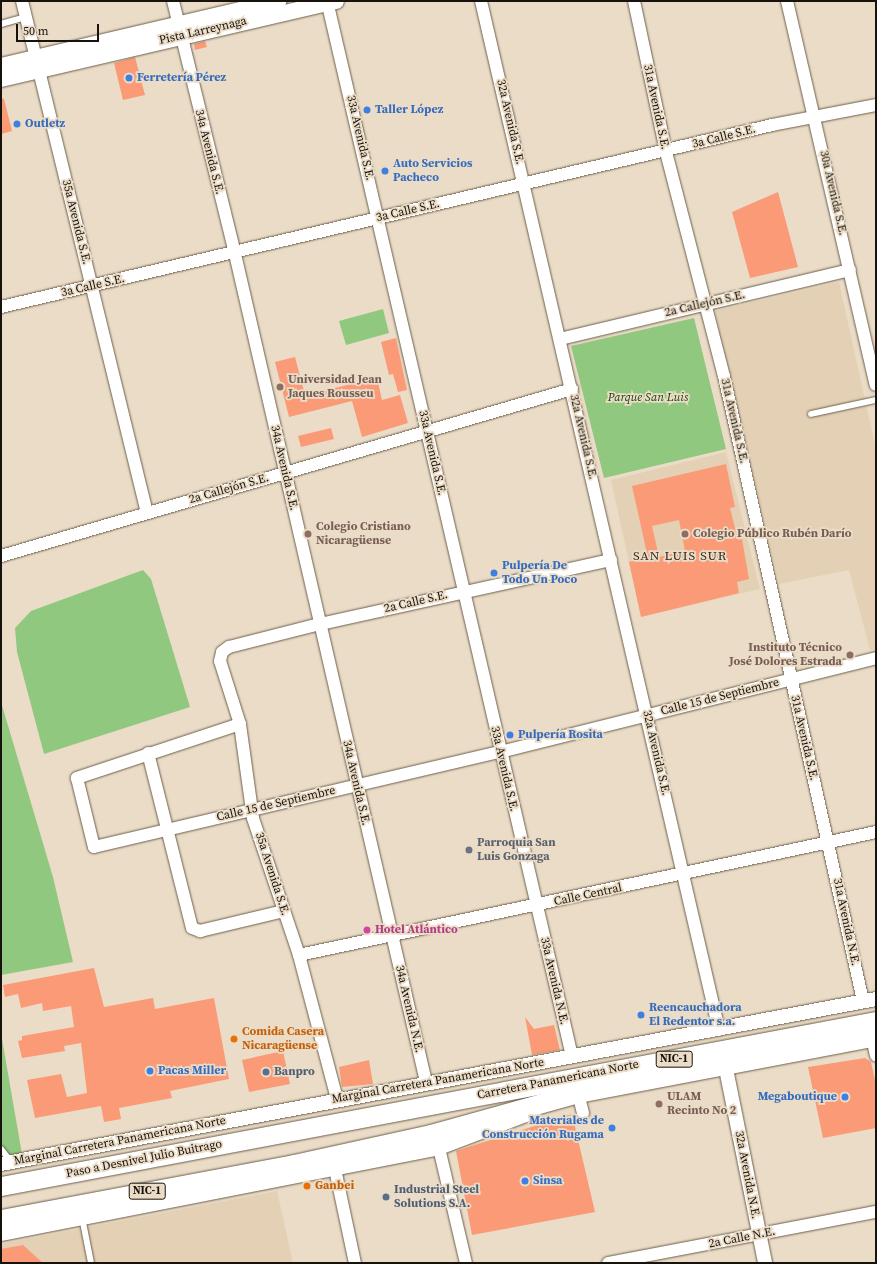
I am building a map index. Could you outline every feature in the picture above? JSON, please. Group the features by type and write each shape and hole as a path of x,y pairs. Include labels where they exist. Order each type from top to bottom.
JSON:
{"highway":[{"name":"Carretera Panamericana Norte","path":"287,1131 813,1033 875,1032"},
{"name":"Carretera Panamericana Norte","path":"1,1219 294,1164 431,1134 578,1093 875,1032"},
{"name":"Paso a Desnivel Julio Buitrago","path":"1,1186 287,1131"}],"main road":[{"name":"Pista Larreynaga","path":"1,78 37,64 179,30 279,1"},
{"name":"Pista Larreynaga","path":"179,30 330,2"},
{"name":"Pista Larreynaga","path":"1,66 37,64"}],"street":[{"name":"35a Avenida S.E.","path":"22,1 147,513"},
{"name":"34a Avenida S.E.","path":"173,1 235,254 391,935"},
{"name":"32a Avenida S.E.","path":"481,1 685,873"},
{"name":"31a Avenida S.E.","path":"634,1 666,152 726,383 790,679 829,843"},
{"name":"30a Avenida S.E.","path":"787,1 816,115 876,385"},
{"name":"33a Avenida S.E.","path":"330,2 463,592 536,906"},
{"name":"3a Calle S.E.","path":"1,307 235,254 379,218 666,152 816,115 876,105"},
{"name":"2a Callejón S.E.","path":"560,339 850,270"},
{"name":"2a Callejón S.E.","path":"1,556 572,389"},
{"name":"2a Calle S.E.","path":"222,652 229,647 320,624 611,560"},
{"name":"35a Avenida S.E.","path":"222,652 220,661 240,724 252,809 299,955 337,1099"},
{"name":"Calle 15 de Septiembre","path":"148,753 77,778 92,845 97,848 252,809 500,752 876,658"},
{"path":"240,724 148,753 192,928 200,931 284,911"},
{"name":"Calle Central","path":"299,955 536,906 876,832"},
{"name":"31a Avenida N.E.","path":"829,843 870,1000"},
{"path":"685,873 720,1030"},
{"name":"33a Avenida N.E.","path":"536,906 572,1056"},
{"name":"34a Avenida N.E.","path":"391,935 426,1082"},
{"name":"Marginal Carretera Panamericana Norte","path":"6,1163 426,1082 720,1030 870,1000"},
{"path":"753,1023 813,1033"},
{"path":"875,1032 876,1056"},
{"name":"32a Avenida N.E.","path":"725,1064 765,1263"},
{"path":"578,1093 583,1114"},
{"name":"NIC-1","path":"439,1148 578,1093"},
{"path":"1,1234 439,1148 466,1263"},
{"path":"335,1169 355,1263"},
{"name":"2a Calle N.E.","path":"613,1263 876,1212"}],"lane":[{"path":"1,24 26,17"},
{"path":"811,414 876,400"},
{"path":"1,1149 6,1163"},
{"path":"82,1218 92,1263"}],"shaded area":[{"path":"839,282 876,449 876,649 870,650 849,570 779,584 715,311"},
{"name":"Colegio Público Rubén Darío","path":"726,452 760,589 641,617 611,480"},
{"path":"277,1191 293,1263 1,1263 1,1244"}],"green space":[{"path":"383,309 389,333 346,345 339,321"},
{"name":"Parque San Luis","path":"694,318 726,449 604,478 571,346"},
{"path":"143,570 151,579 190,707 44,754 17,652 15,628 31,611"},
{"path":"1,702 53,877 73,962 1,975"},
{"path":"1,1033 23,1160 1,1164"}],"building":[{"path":"205,41 207,47 195,50 194,44"},
{"name":"Ferretería Pérez","path":"135,57 145,95 123,100 114,63"},
{"path":"1,98 4,99 12,131 1,134"},
{"path":"778,192 798,267 750,278 732,212"},
{"path":"396,338 407,390 398,392 393,374 389,375 381,342"},
{"path":"295,357 305,395 377,378 382,400 400,395 408,423 362,437 352,401 289,417 275,362"},
{"path":"331,428 334,439 301,447 298,436"},
{"name":"Colegio Público Rubén Darío","path":"726,464 735,507 730,508 738,540 742,539 749,579 737,582 739,593 641,617 629,562 648,558 632,486","holes":["679,520 685,551 659,557 652,526"]},
{"path":"94,968 104,1007 153,998 155,1009 214,998 229,1079 170,1091 172,1098 119,1108 121,1119 104,1122 101,1106 35,1118 27,1080 61,1074 67,1097 87,1093 81,1043 64,1046 65,1051 22,1058 18,1041 22,1040 22,1036 74,1027 71,1006 43,1011 42,1003 21,1008 18,994 5,997 3,985"},
{"path":"525,1017 534,1029 554,1025 560,1050 532,1055"},
{"name":"Banpro","path":"283,1051 290,1084 249,1092 242,1060"},
{"name":"Megaboutique","path":"865,1058 871,1062 876,1085 876,1128 823,1138 808,1067"},
{"path":"369,1060 373,1084 342,1087 339,1067"},
{"name":"Sinsa","path":"572,1114 595,1212 472,1235 456,1151"},
{"path":"23,1245 43,1263 1,1263 1,1249"}],"place":[{"name":"Ferretería Pérez","path":"129,78"},
{"name":"Taller López","path":"367,110"},
{"name":"Outletz","path":"17,124"},
{"name":"Auto Servicios Pacheco","path":"385,171"},
{"name":"Universidad Jean Jaques Rousseu","path":"280,387"},
{"name":"Colegio Cristiano Nicaragüense","path":"308,534"},
{"name":"Colegio Público Rubén Darío","path":"685,534"},
{"name":"Pulpería De Todo Un Poco","path":"494,573"},
{"name":"Instituto Técnico José Dolores Estrada","path":"850,655"},
{"name":"Pulpería Rosita","path":"510,735"},
{"name":"Parroquia San Luis Gonzaga","path":"469,850"},
{"name":"Hotel Atlántico","path":"367,930"},
{"name":"Reencauchadora El Redentor s.a.","path":"641,1015"},
{"name":"Comida Casera Nicaragüense","path":"234,1039"},
{"name":"Pacas Miller","path":"150,1071"},
{"name":"Banpro","path":"266,1072"},
{"name":"Megaboutique","path":"845,1097"},
{"name":"ULAM Recinto No 2","path":"659,1104"},
{"name":"Materiales de Construcción Rugama","path":"612,1128"},
{"name":"Sinsa","path":"525,1181"},
{"name":"Ganbei","path":"307,1186"},
{"name":"Industrial Steel Solutions S.A.","path":"386,1197"}],"district":[{"name":"SAN LUIS SUR","path":"680,556"}]}
